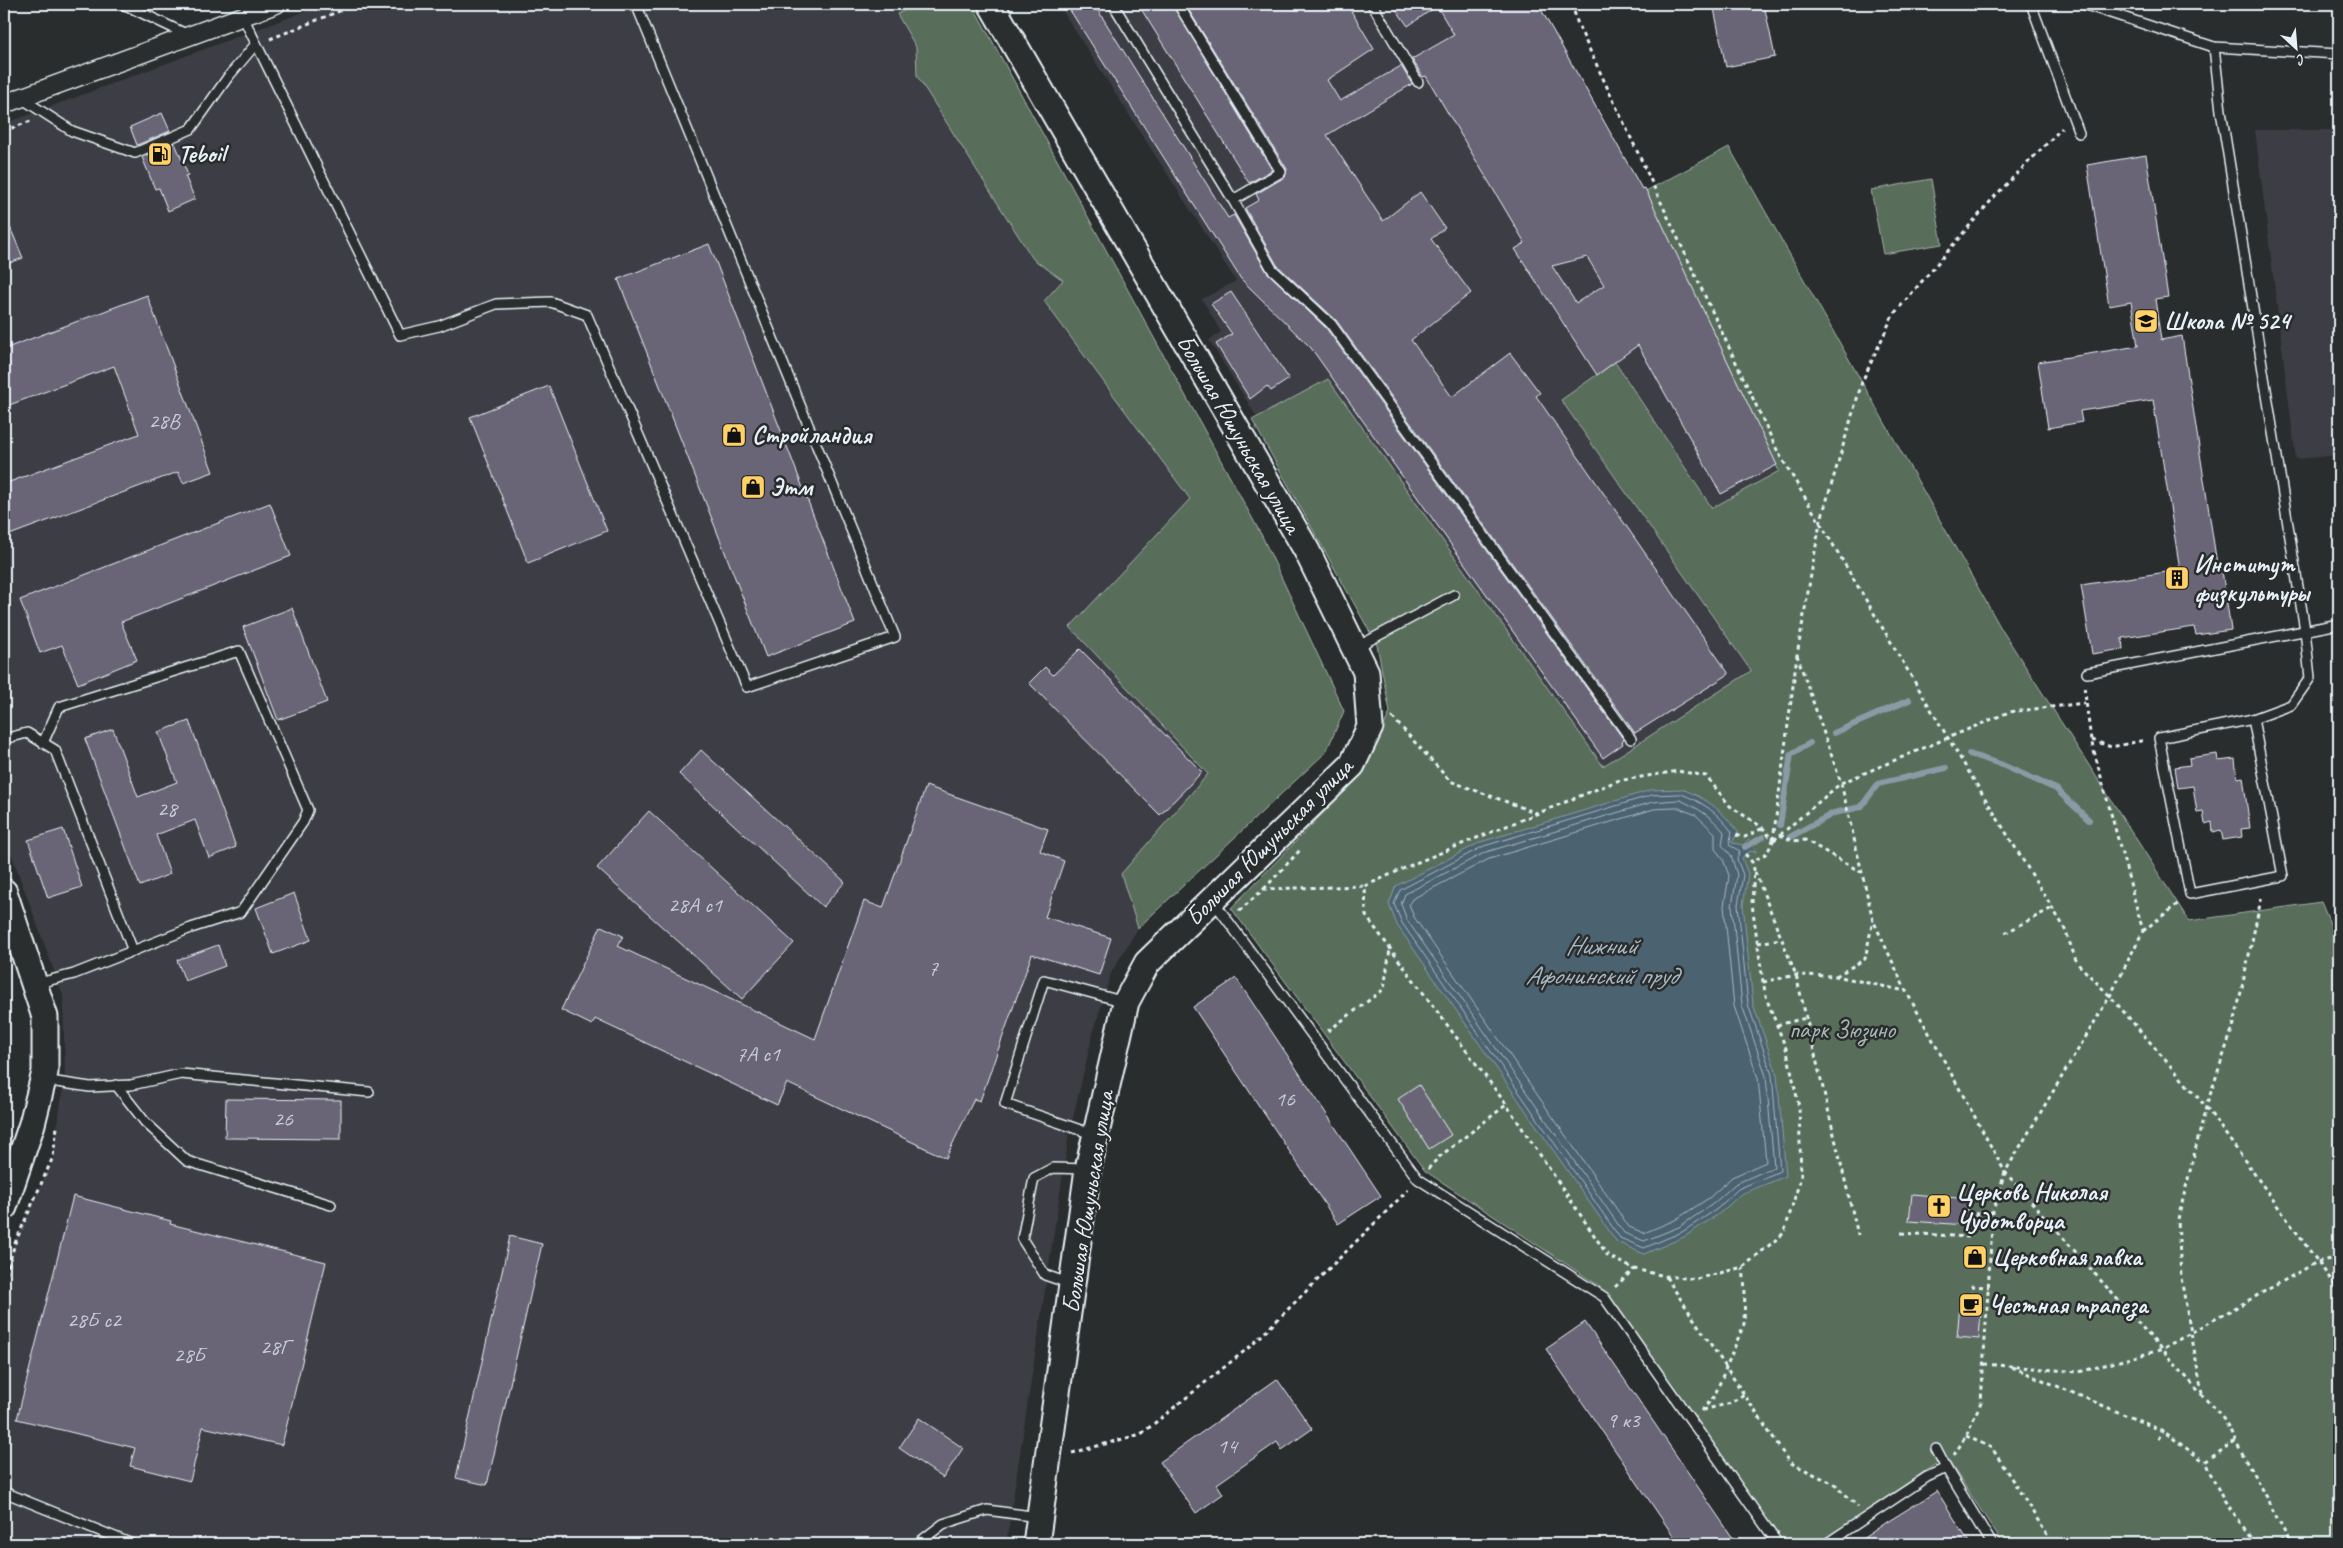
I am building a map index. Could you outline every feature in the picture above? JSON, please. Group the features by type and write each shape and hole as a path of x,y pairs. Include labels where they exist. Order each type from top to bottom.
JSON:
{"street":[{"path":"4,104 276,4"},
{"name":"Большая Юшуньская улица","path":"991,4 1307,551 1366,672 1370,727 1352,765 1147,963 1126,1002 1088,1169 1036,1544"},
{"path":"4,892 45,1017 45,1072 32,1124 4,1207"}],"lane":[{"path":"123,4 190,36"},
{"path":"243,17 255,45 400,335 439,326 496,304 551,302 587,315 747,687 895,637 636,4"},
{"path":"1113,4 1233,200 1272,269 1331,324 1631,739"},
{"path":"1178,4 1281,172 1233,200"},
{"path":"1372,4 1418,82"},
{"path":"2031,4 2079,133"},
{"path":"2083,4 2214,47 2339,54"},
{"path":"21,97 72,131 135,153 191,129 228,77 255,45"},
{"path":"2214,47 2221,111 2305,630 2310,678 2290,705 2253,719 2159,738 2190,894 2283,876 2253,719"},
{"path":"1355,648 1454,596"},
{"path":"2087,673 2339,624"},
{"path":"35,984 74,974 241,912 303,822 308,810 239,651 59,707 44,743"},
{"path":"4,739 27,733 55,750 133,951"},
{"path":"1213,900 1227,922 1418,1179 1604,1297 1778,1544"},
{"path":"1095,1135 1005,1104 1044,980 1126,1002"},
{"path":"43,1080 90,1087 131,1084 181,1074 369,1092"},
{"path":"116,1085 145,1122 186,1161 331,1205"},
{"path":"1073,1284 1045,1275 1022,1239 1034,1178 1053,1168 1088,1169"},
{"path":"1936,1449 1992,1544"},
{"path":"1826,1544 1927,1477 1946,1468"},
{"path":"4,1492 132,1544"},
{"path":"916,1544 943,1524 987,1510 1041,1518"}],"path":[{"path":"255,45 357,4"},
{"path":"1572,4 1578,25 1778,452 1948,738 2064,927 2077,963 2110,996 2206,1107 2339,1292"},
{"path":"4,131 48,115"},
{"path":"1752,862 1767,853 1773,841 1797,655 1820,523 1862,382 1893,315 1995,196 2073,116"},
{"path":"1797,655 1841,783 1873,920 1906,991 2005,1172 2160,1350 2225,1421 2291,1544"},
{"path":"1773,841 1841,783 2009,712 2085,703 2091,740 2143,931"},
{"path":"1386,710 1450,781 1538,813"},
{"path":"2091,740 2111,747 2159,738"},
{"path":"1227,922 1264,890 1365,886 1418,862 1617,781 1678,771 1706,776 1730,806 1763,828 1773,841"},
{"path":"1736,835 1745,837 1750,832 1763,828"},
{"path":"1780,835 1793,841 1805,840 1862,873"},
{"path":"1745,854 1752,862 1796,975 1858,1235"},
{"path":"1365,886 1366,916 1506,1104 1608,1256 1634,1269 1665,1276 1696,1279 1743,1267 1784,1232 1801,1177 1799,1107 1787,1051 1763,982 1752,904 1754,869"},
{"path":"2202,1394 2181,1278 2178,1219 2206,1107 2234,1024 2265,879"},
{"path":"1946,1468 1966,1436 1981,1402 1993,1211 2005,1172 2110,996 2143,931 2190,894"},
{"path":"2005,933 2052,908"},
{"path":"1836,976 1865,959 1873,920"},
{"path":"1758,943 1781,939"},
{"path":"1316,1041 1384,989 1390,948"},
{"path":"1763,982 1796,975 1836,976 1906,991"},
{"path":"1777,1025 1806,1018"},
{"path":"1072,1453 1141,1434 1252,1345 1439,1157 1506,1104"},
{"path":"1967,1213 1990,1215 1993,1211"},
{"path":"1901,1233 1971,1237 1976,1214"},
{"path":"1984,1364 2079,1372 2160,1350 2317,1262 2339,1257"},
{"path":"1696,1415 1714,1397 1744,1324 1745,1290 1743,1267"},
{"path":"1604,1297 1634,1269"},
{"path":"1665,1276 1789,1462 1824,1477 1836,1485 1858,1506"},
{"path":"1972,1294 1972,1286 1989,1287"},
{"path":"2010,1366 2162,1431 2205,1462 2224,1501 2256,1544"},
{"path":"1703,1410 1731,1403 1744,1394"},
{"path":"2158,1439 2162,1431"},
{"path":"1966,1436 1992,1448 2053,1544"},
{"path":"2205,1462 2235,1441"},
{"path":"2273,1544 2288,1539"}],"shaded area":[{"path":"325,4 918,4 897,14 916,47 917,76 1033,259 1064,280 1044,301 1190,499 1071,627 1208,774 1121,874 1138,928 1111,973 1093,1033 1069,1134 1006,1544 4,1544 4,1264 52,1161 65,1076 63,995 4,834 4,124"},
{"path":"1058,4 1539,4 1644,192 1779,471 1712,508 1616,362 1561,400 1751,671 1603,767 1328,379 1258,419 1209,340 1221,332 1202,299 1236,281"},
{"path":"2255,130 2339,130 2339,455 2296,459"}],"green space":[{"path":"918,4 972,4 1262,536 1344,711 1326,752 1138,928 1121,874 1208,774 1070,627 1190,499 1044,301 1063,280 1033,259 917,76 916,47 897,14"},
{"name":"парк Зюзино","path":"1729,147 2002,630 2189,921 2321,902 2339,945 2339,1544 2003,1544 1946,1457 1817,1544 1779,1544 1598,1285 1425,1171 1231,908 1364,771 1390,712 1377,645 1252,420 1328,379 1603,766 1751,671 1561,400 1615,362 1712,508 1779,471 1644,192"},
{"path":"1931,179 1942,244 1883,254 1871,190"}],"water":[{"name":"Нижний Афонинский пруд","path":"1682,789 1707,801 1725,817 1738,832 1732,843 1743,845 1749,839 1756,852 1750,851 1742,858 1748,874 1743,905 1753,1004 1777,1074 1786,1176 1741,1194 1720,1213 1684,1237 1644,1254 1617,1242 1397,925 1389,904 1396,886 1481,842 1651,790"}],"building":[{"path":"1066,4 1094,4 1228,218 1234,215 1267,272 1326,328 1624,740 1623,744 1603,758 1311,348 1241,279"},
{"path":"1138,4 1172,4 1272,170 1249,183"},
{"path":"1185,4 1347,4 1374,49 1327,80 1340,101 1401,66 1412,84 1327,135 1383,221 1420,192 1445,228 1431,239 1471,293 1411,340 1452,397 1510,353 1540,393 1536,396 1729,674 1635,733 1336,320 1277,265 1245,208 1259,200 1256,194 1285,177 1287,169"},
{"path":"1392,4 1538,4 1642,189 1645,188 1777,465 1721,494 1638,345 1597,375 1515,249 1525,243 1426,76 1423,77 1412,59 1454,35 1437,6 1408,26","holes":["1587,257 1604,285 1576,303 1552,266"]},
{"path":"1713,4 1764,4 1775,57 1726,67"},
{"path":"162,113 170,131 137,145 130,127"},
{"path":"175,143 188,175 185,176 195,199 168,211 159,188 155,189 142,157"},
{"name":"Школа № 524","path":"2146,155 2168,297 2155,299 2161,340 2182,336 2217,564 2221,564 2231,630 2196,635 2194,627 2122,638 2123,649 2092,654 2081,585 2180,570 2153,400 2080,411 2082,422 2048,428 2038,362 2138,346 2131,302 2109,306 2087,165"},
{"path":"4,213 23,258 4,265"},
{"path":"709,244 855,623 766,657 618,279"},
{"path":"1231,292 1289,379 1271,391 1267,386 1250,399 1216,344 1232,334 1211,304"},
{"path":"147,295 213,472 183,483 178,472 4,537 4,484 139,434 114,366 4,407 4,349"},
{"path":"549,386 607,531 528,563 470,417"},
{"path":"270,503 291,556 121,622 137,660 78,684 62,645 40,653 20,600"},
{"path":"292,608 327,702 278,720 243,627"},
{"path":"1080,649 1202,772 1160,815 1029,683 1045,667 1053,675"},
{"path":"189,721 236,847 209,858 195,820 156,835 170,874 140,886 85,739 113,729 138,797 177,782 158,732"},
{"path":"701,750 845,882 823,907 679,774"},
{"path":"2217,754 2218,761 2235,759 2237,778 2243,777 2250,828 2241,829 2242,837 2223,840 2221,830 2213,832 2212,822 2205,824 2203,812 2197,813 2193,786 2178,788 2175,767 2190,765 2189,758"},
{"path":"926,786 1048,829 1040,851 1064,861 1045,917 1111,938 1099,975 1032,954 980,1101 974,1099 946,1158 787,1083 777,1105 595,1019 592,1025 561,1010 601,926 623,936 618,946 815,1039 864,901 883,908"},
{"path":"649,811 794,943 742,999 597,868"},
{"path":"63,829 82,887 48,898 28,840"},
{"path":"294,893 311,940 273,954 256,908"},
{"path":"218,945 225,966 185,981 177,960"},
{"path":"1236,978 1381,1196 1338,1224 1193,1007"},
{"path":"1419,1085 1451,1135 1429,1149 1398,1099"},
{"path":"226,1099 341,1100 341,1139 225,1138"},
{"name":"Церковь Николая Чудотворца","path":"1912,1194 1969,1199 1966,1225 1909,1221"},
{"path":"73,1196 171,1221 170,1224 326,1262 282,1445 203,1427 190,1481 130,1466 135,1448 17,1419"},
{"path":"510,1236 542,1244 487,1485 456,1478"},
{"path":"1961,1294 1982,1295 1979,1339 1957,1337"},
{"path":"1585,1322 1737,1544 1679,1544 1546,1349"},
{"path":"1277,1379 1312,1429 1282,1450 1277,1442 1217,1484 1223,1494 1196,1513 1160,1462"},
{"path":"919,1418 963,1448 943,1478 899,1448"},
{"path":"1937,1491 1970,1544 1855,1544 1887,1522"}],"waterway":[{"path":"1834,733 1909,700"},
{"path":"1780,825 1791,754 1810,743"},
{"path":"1969,754 2000,764 2056,789 2089,820"},
{"path":"1790,837 1834,813 1861,807 1878,784 1946,768"},
{"path":"1745,847 1763,837"}],"place":[{"name":"Teboil","path":"160,154"},
{"name":"Школа № 524","path":"2146,321"},
{"name":"Стройландия","path":"734,435"},
{"name":"Этм","path":"753,487"},
{"name":"Институт физкультуры","path":"2177,578"},
{"name":"Церковь Николая Чудотворца","path":"1939,1206"},
{"name":"Церковная лавка","path":"1975,1257"},
{"name":"Честная трапеза","path":"1971,1305"}]}
